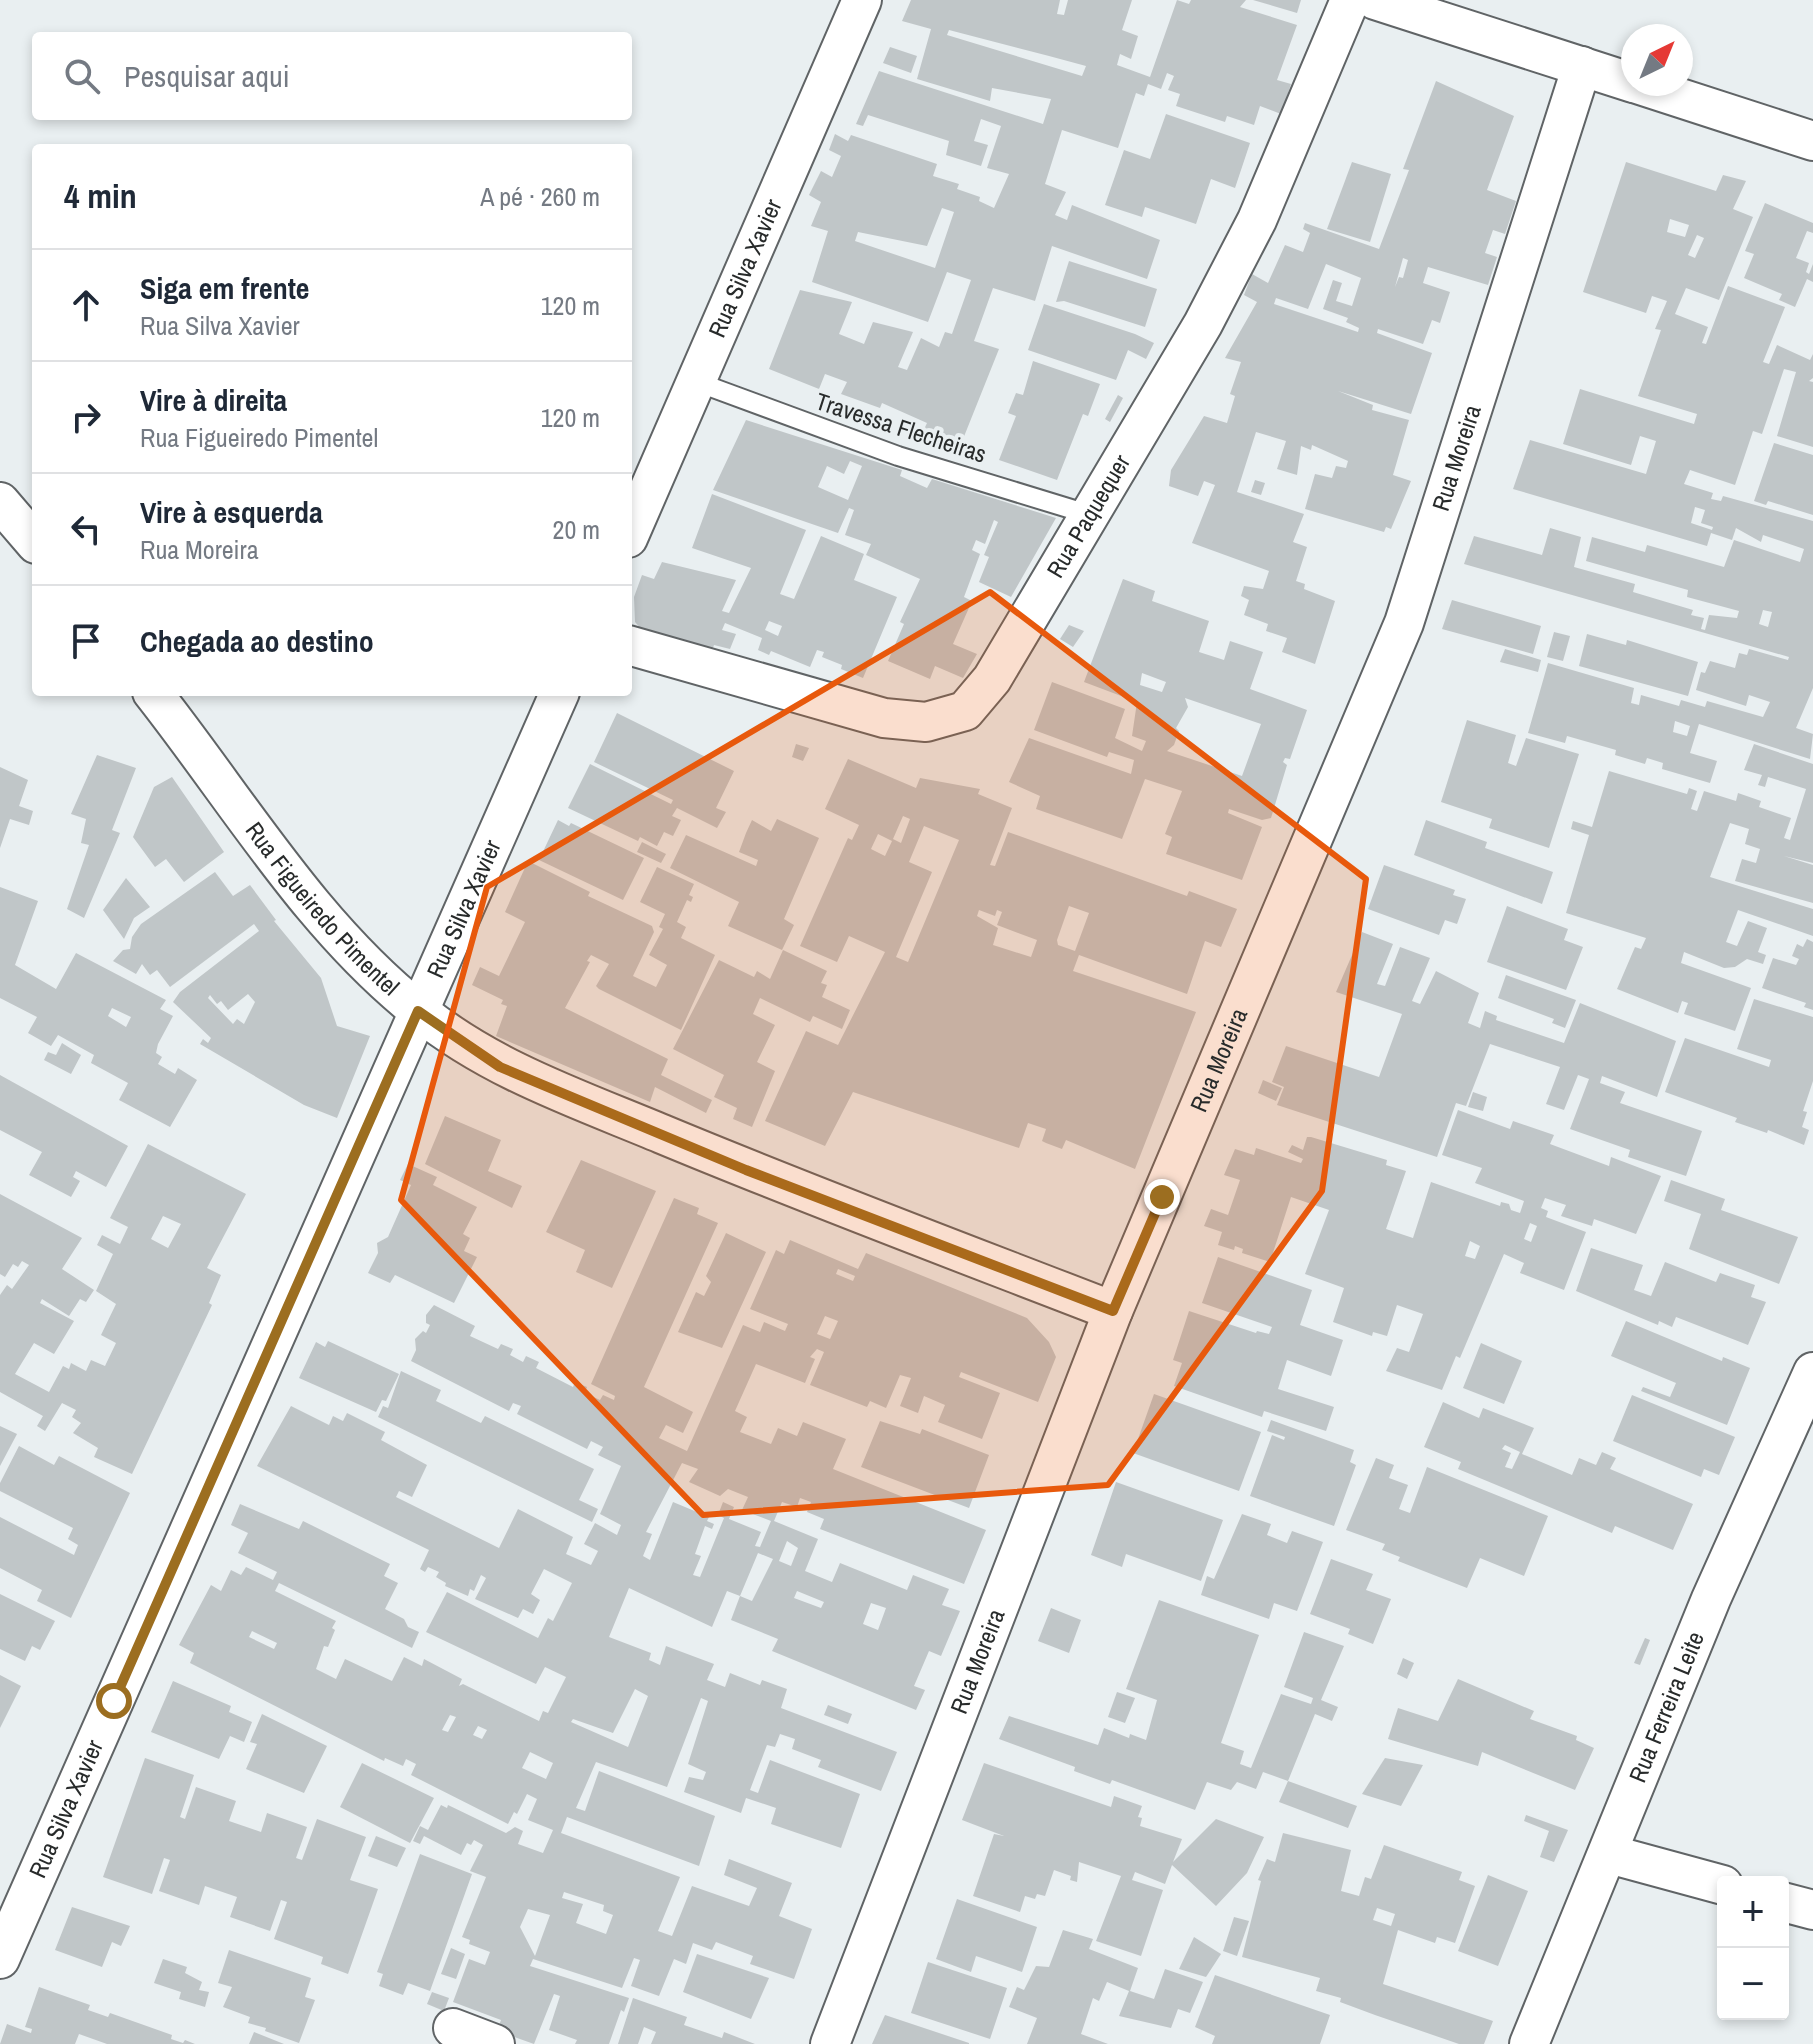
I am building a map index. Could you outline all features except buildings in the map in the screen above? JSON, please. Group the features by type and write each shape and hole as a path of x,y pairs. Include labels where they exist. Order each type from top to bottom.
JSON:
{"street":[{"name":"Rua Silva Xavier","path":"632,529 862,0"},
{"name":"Rua Paquequer","path":"632,646 884,718 926,722 965,711 992,679 1203,324 1257,220 1350,0"},
{"path":"1375,0 1621,79"},
{"name":"Rua Moreira","path":"830,2044 1113,1311 1404,623 1582,66"},
{"path":"1675,96 1813,141"},
{"path":"0,502 32,539"},
{"name":"Rua Figueiredo Pimentel","path":"155,696 285,871 357,955 418,1011 500,1067 746,1170 1113,1311"},
{"name":"Rua Silva Xavier","path":"0,1959 558,696"},
{"name":"Rua Ferreira Leite","path":"1529,2044 1711,1599 1813,1372"},
{"path":"1609,1854 1717,1883"},
{"path":"1789,1904 1813,1910"},
{"path":"453,2028 495,2044"}],"lane":[{"name":"Travessa Flecheiras","path":"697,382 898,456 1091,515"}],"highlighted area":[{"path":"990,592 1366,879 1322,1191 1108,1485 703,1515 401,1200 487,887"}],"route":[{"path":"114,1701 418,1011 500,1067 746,1170 1113,1311 1162,1197"}]}
